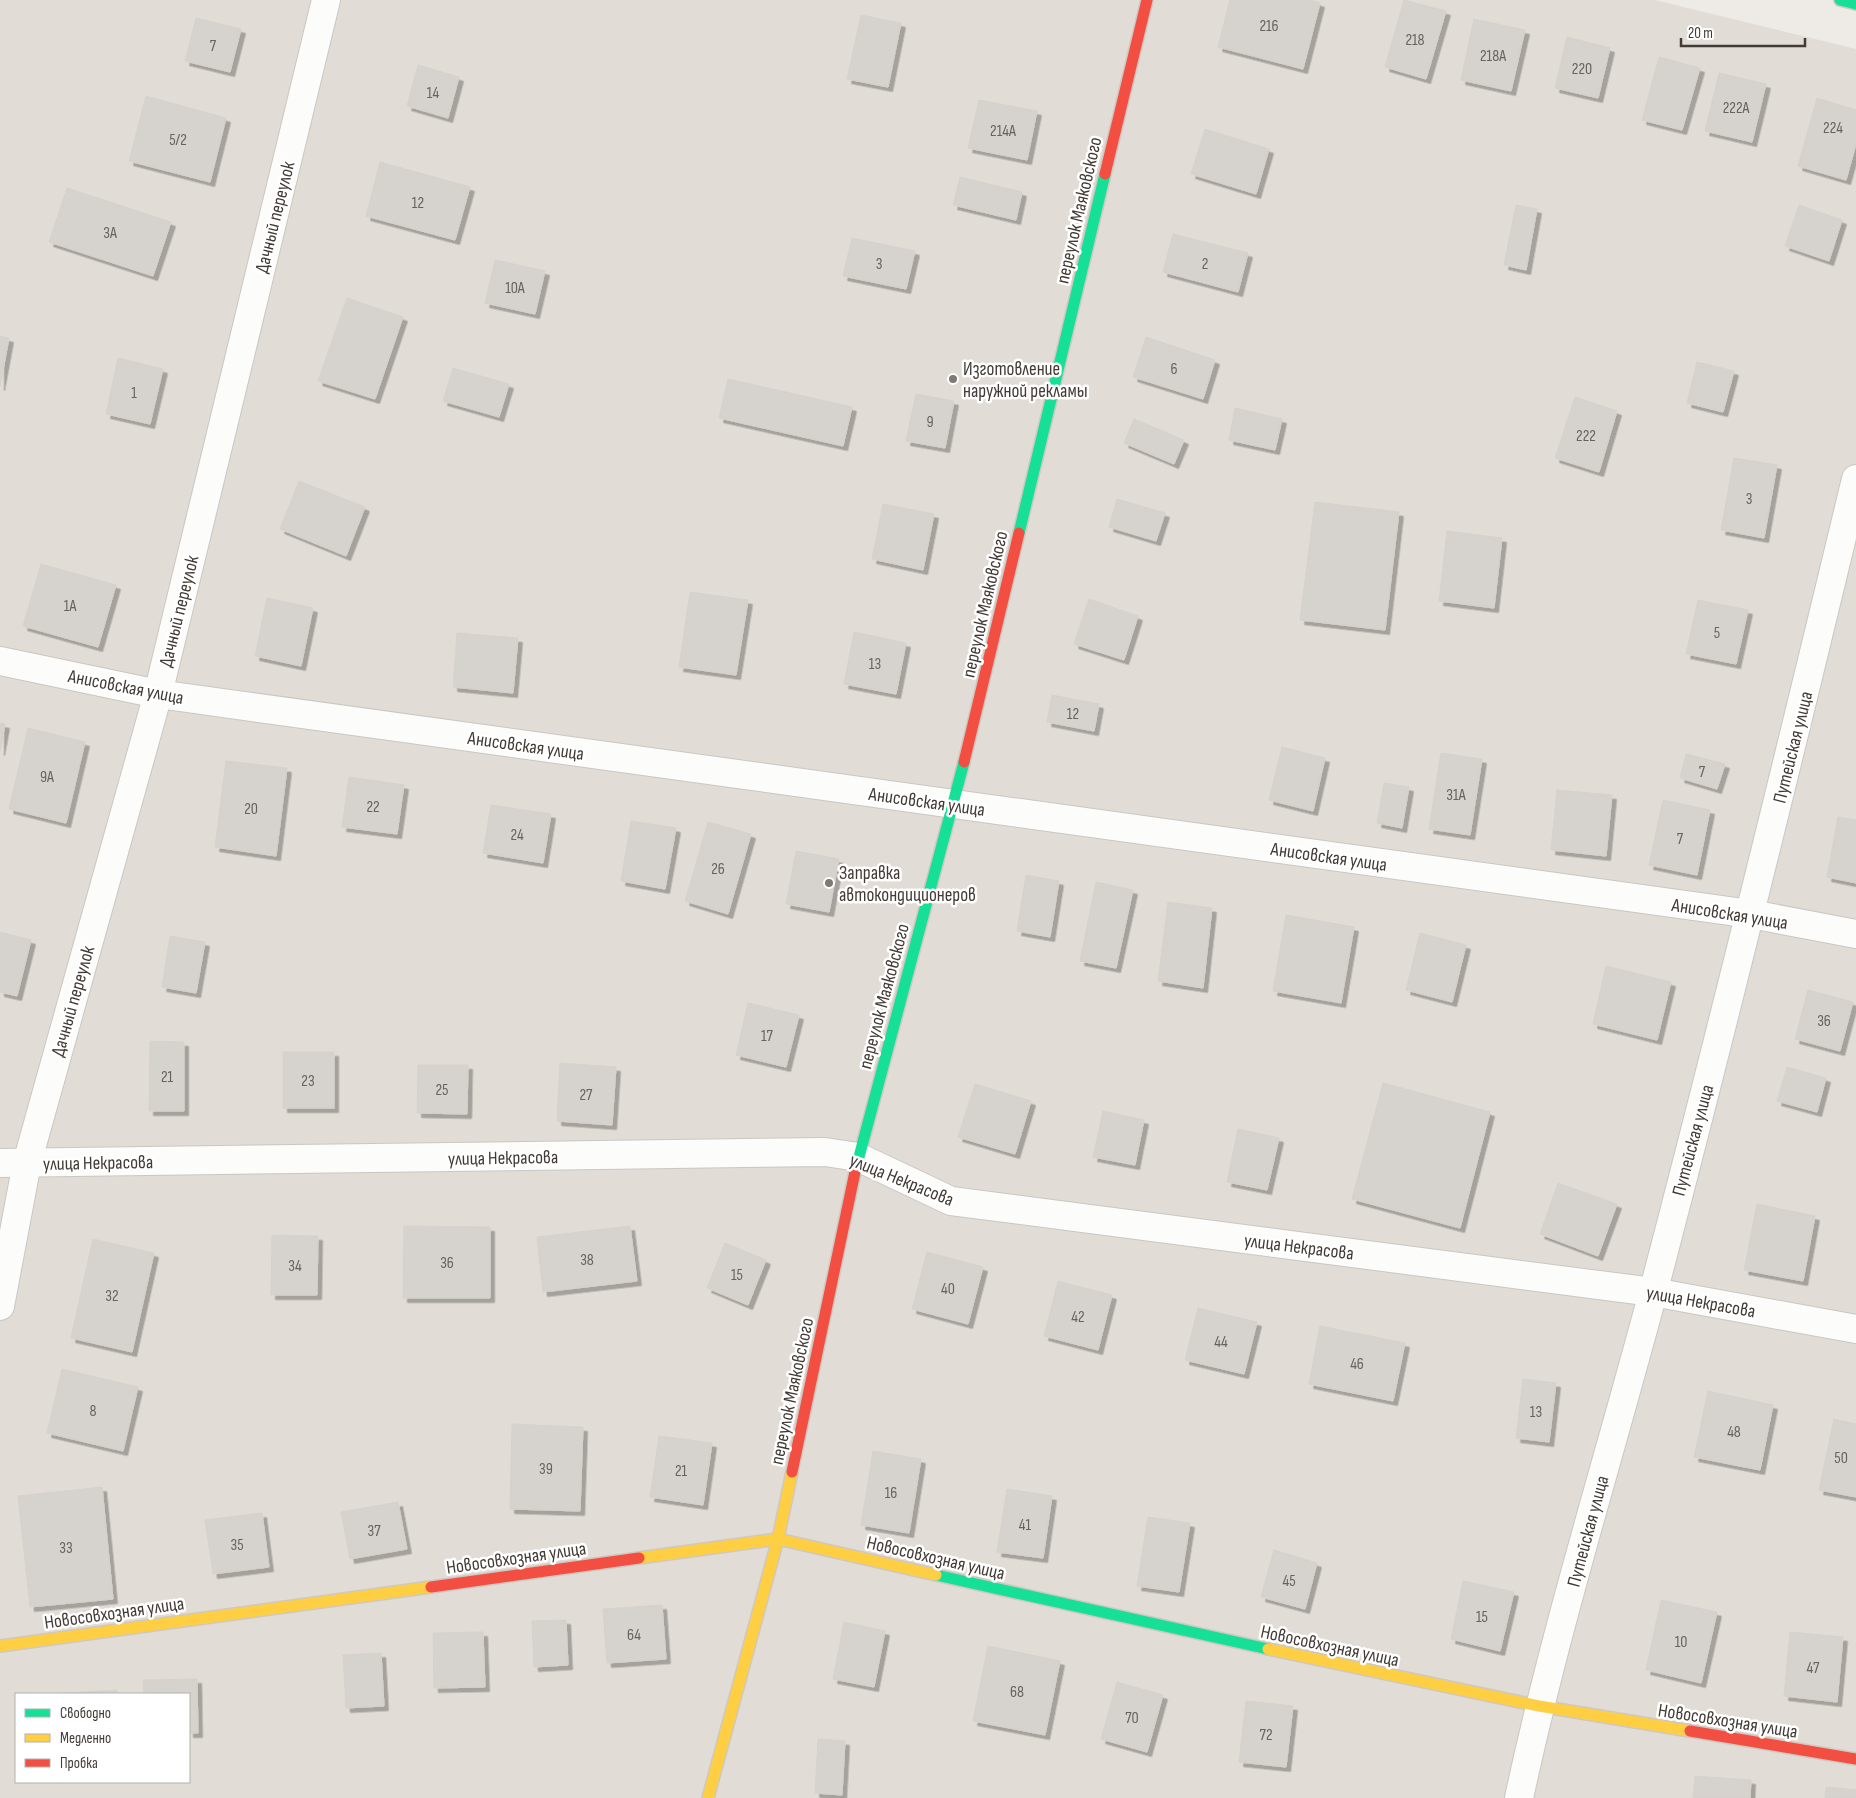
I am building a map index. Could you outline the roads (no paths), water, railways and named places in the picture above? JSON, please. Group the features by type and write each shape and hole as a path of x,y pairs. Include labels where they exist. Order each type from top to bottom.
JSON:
{"street":[{"name":"Дачный переулок","path":"0,1306 27,1163 158,694 326,0"},
{"name":"переулок Маяковского","path":"708,1798 778,1539 858,1157 954,805 1147,0"},
{"path":"1840,0 1856,4"},
{"name":"Путейская улица","path":"1519,1798 1539,1706 1653,1292 1751,914 1856,479"},
{"name":"Анисовская улица","path":"0,661 158,694 1751,914 1856,934"},
{"name":"улица Некрасова","path":"0,1163 825,1152 858,1157 952,1201 1653,1292 1856,1329"},
{"name":"Новосовхозная улица","path":"0,1646 778,1539 1178,1631 1539,1706 1856,1759"}],"place":[{"name":"Изготовление наружной рекламы","path":"953,379"},
{"name":"Заправка автокондиционеров","path":"829,883"}]}
